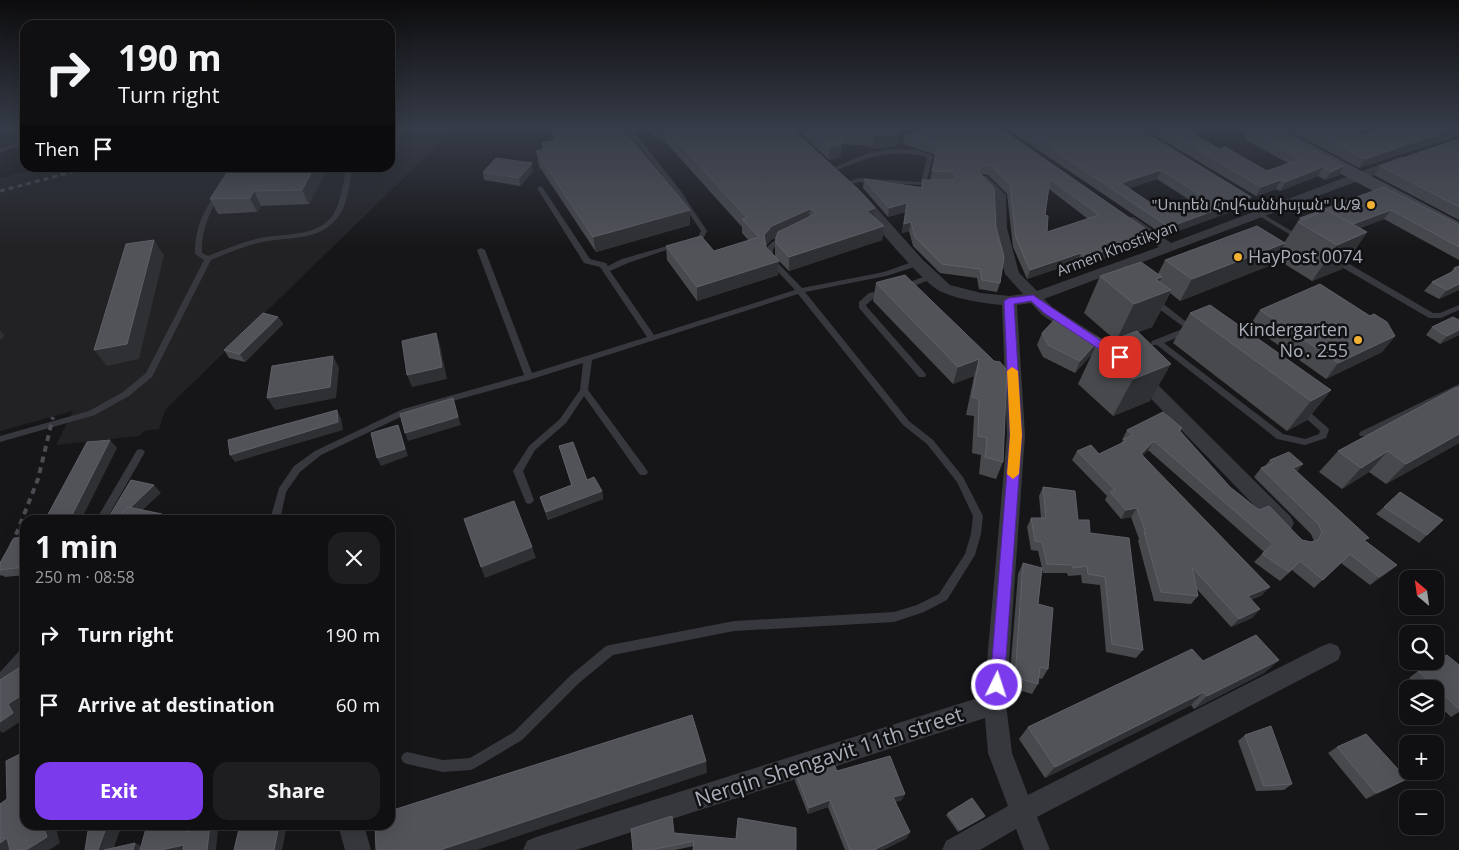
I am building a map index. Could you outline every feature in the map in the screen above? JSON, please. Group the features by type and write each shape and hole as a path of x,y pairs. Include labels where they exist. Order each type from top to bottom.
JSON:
{"street":[{"name":"Armen Khostikyan","path":"826,168 847,183 918,263 945,288 980,298 1009,301 1033,298 1115,273 1168,247 1378,168"},
{"path":"1342,168 1459,230"},
{"path":"983,178 1000,195 1000,228 1012,274 1047,311 1124,356 1295,535"},
{"path":"1249,200 1262,212"},
{"path":"1121,215 1168,247"},
{"path":"1009,301 1016,435 996,704 1000,753 1024,810 1038,850"},
{"path":"955,850 1024,810 1330,653"},
{"name":"Nerqin Shengavit 11th street","path":"536,850 996,704"},
{"path":"352,830 358,850"}],"lane":[{"path":"606,270 625,262 701,238 704,232 678,191 659,168"},
{"path":"830,171 838,168"},
{"path":"924,184 928,168"},
{"path":"0,439 92,413 126,394 149,375 208,260 254,242 314,233 329,222 339,211 349,172"},
{"path":"847,183 859,180 932,184"},
{"path":"540,188 588,261 603,265 652,338"},
{"path":"208,260 199,254 197,241 206,213 220,190"},
{"path":"1262,212 1310,244"},
{"path":"407,758 443,766 471,764 518,736 575,679 610,650 734,626 894,617 920,609 943,597 970,555 976,534 978,516 970,496 930,442 906,423 800,291 770,258 769,250 774,243 796,233"},
{"path":"481,250 529,377"},
{"path":"1327,254 1432,316 1441,315 1459,307"},
{"path":"276,515 282,491 297,469 318,453 406,411 529,377 800,291 886,274 918,263"},
{"path":"898,289 932,277"},
{"path":"889,291 866,298 862,304 863,308 922,375"},
{"path":"1143,294 1199,335"},
{"path":"1154,344 1192,329"},
{"path":"1154,344 1270,432 1280,437 1305,442 1322,436 1325,430 1317,420 1293,403"},
{"path":"529,500 518,471 532,448 564,421 584,390 588,358"},
{"path":"1363,434 1440,401 1459,388"},
{"path":"584,390 643,472"},
{"path":"104,515 140,452"},
{"path":"0,680 20,658"}],"shaded area":[{"path":"395,168 414,168 165,410 159,429 144,431 139,436 56,445 73,411 0,431 0,178 24,172 395,172"}],"building":[{"path":"487,168 528,168 519,178 483,172"},
{"path":"547,168 655,168 690,210 593,237"},
{"path":"701,168 835,168 875,208 867,211 884,226 789,257 776,243 778,232 815,214 815,211 810,209 772,226 764,235 766,247 779,261 697,287 666,246 701,236 714,251 759,237 742,219 747,218"},
{"path":"933,168 980,168 978,171 994,188 996,227 1004,257 1000,283 982,280 980,269 942,264 915,237 911,222 904,224 907,203 889,208 864,179 923,188 922,180 952,180 957,177 952,172 932,171"},
{"path":"993,168 1057,168 1150,232 1087,258 1081,253 1030,270 1016,238 1010,185","holes":["1050,179 1099,215 1047,232 1048,216 1045,215"]},
{"path":"1080,168 1203,168 1251,197 1169,227","holes":["1161,170 1203,197 1164,212 1121,183"]},
{"path":"1228,168 1261,168 1267,171 1276,168 1321,168 1285,182 1281,180 1261,187"},
{"path":"1324,168 1340,168 1331,172"},
{"path":"1383,168 1459,168 1459,207"},
{"path":"227,172 312,172 302,190 254,191 250,198 210,199"},
{"path":"1384,187 1459,225 1459,247 1391,210 1353,224 1327,210 1303,219 1300,218"},
{"path":"1327,210 1367,232 1337,245 1298,222"},
{"path":"1257,226 1285,243 1192,279 1165,260"},
{"path":"154,240 127,344 94,350 126,244"},
{"path":"1141,262 1162,277 1156,279 1171,290 1134,304 1100,276"},
{"path":"1459,266 1459,284 1447,290 1432,282 1456,270 1454,268"},
{"path":"905,275 994,361 1000,362 1007,370 1003,462 985,457 987,438 978,436 979,399 972,397 979,359 958,367 876,283"},
{"path":"1320,284 1370,316 1374,314 1387,322 1395,336 1338,363 1260,310"},
{"path":"1210,305 1331,390 1311,401 1190,313"},
{"path":"263,313 278,317 240,354 224,350"},
{"path":"1058,316 1100,339 1080,361 1048,345 1042,333"},
{"path":"1453,317 1459,320 1459,330 1447,336 1432,327"},
{"path":"1137,331 1171,364 1133,379 1095,347"},
{"path":"436,333 442,367 407,375 402,341"},
{"path":"333,356 330,387 267,398 272,366"},
{"path":"1459,387 1459,434 1406,464 1388,451 1361,468 1338,451 1455,388"},
{"path":"453,398 458,417 405,433 400,414"},
{"path":"337,410 338,422 230,455 228,440"},
{"path":"1163,412 1182,428 1179,430 1230,487 1259,510 1269,506 1302,540 1311,542 1318,540 1322,533 1319,525 1261,468 1273,463 1270,460 1289,452 1303,464 1293,468 1369,538 1364,540 1397,565 1379,577 1350,554 1323,580 1300,561 1289,572 1262,554 1273,544 1154,441 1141,454 1270,587 1248,596 1260,609 1239,619 1192,567 1198,596 1161,592 1144,532 1146,533 1137,508 1126,510 1110,492 1115,490 1077,451 1091,445 1099,454 1126,441 1124,439 1133,435 1127,430"},
{"path":"398,425 405,449 377,458 371,433"},
{"path":"110,440 72,515 48,515 87,442"},
{"path":"573,442 587,480 594,477 602,491 546,512 540,497 572,485 559,446"},
{"path":"131,480 154,485 121,515 110,515"},
{"path":"1043,487 1075,491 1078,520 1089,520 1090,533 1129,538 1143,650 1112,644 1105,577 1088,574 1087,566 1073,568 1072,565 1047,564 1042,542 1035,541 1031,518 1046,518"},
{"path":"1400,492 1443,520 1427,535 1384,507"},
{"path":"514,501 532,547 481,567 464,519"},
{"path":"128,507 162,514 161,515 121,515"},
{"path":"20,537 20,568 0,570 0,563 14,538"},
{"path":"1023,563 1042,568 1038,604 1053,608 1048,669 1040,667 1038,684 1015,677"},
{"path":"1256,635 1279,660 1207,696 1204,692 1055,767 1028,727 1192,649 1203,661"},
{"path":"1447,655 1459,665 1459,709 1444,695 1444,680 1428,680 1418,671 1444,670 1444,657"},
{"path":"20,667 20,696 8,704 13,713 0,722 0,680"},
{"path":"692,715 706,761 440,850 376,850 375,830 395,830 395,809"},
{"path":"1271,726 1292,784 1264,786 1245,735"},
{"path":"1366,734 1399,770 1399,780 1405,780 1376,793 1337,747"},
{"path":"20,754 20,830 45,830 47,837 26,850 10,850 7,838 0,843 0,804 7,799 6,761"},
{"path":"890,756 905,794 893,797 910,832 874,850 850,850 830,800 809,808 796,774 833,762 837,771"},
{"path":"972,798 985,816 960,830 948,813"},
{"path":"672,816 674,833 736,839 738,818 796,828 796,850 693,850 694,841 650,850 633,850 631,829"},
{"path":"88,830 105,830 98,850 85,850"},
{"path":"146,830 186,830 186,832 209,830 207,850 183,850 184,845 161,850 140,850"},
{"path":"239,830 278,830 274,850 234,850"},
{"path":"135,843 133,850 104,850"}],"railway":[{"path":"0,191 72,172"},
{"path":"24,515 38,479 53,417"},
{"path":"12,545 20,525"},
{"path":"0,575 13,543"}],"slow traffic":[{"path":"1012,371 1016,435 1013,474"}],"place":[{"name":"\"Սուրեն Հովհաննիսյան\" Ա/Ձ","path":"1371,205"},
{"name":"HayPost 0074","path":"1238,257"},
{"name":"Kindergarten Nօ․ 255","path":"1358,340"}],"route":[{"path":"997,685 1016,435 1009,301 1033,298 1047,311 1120,357"}]}
